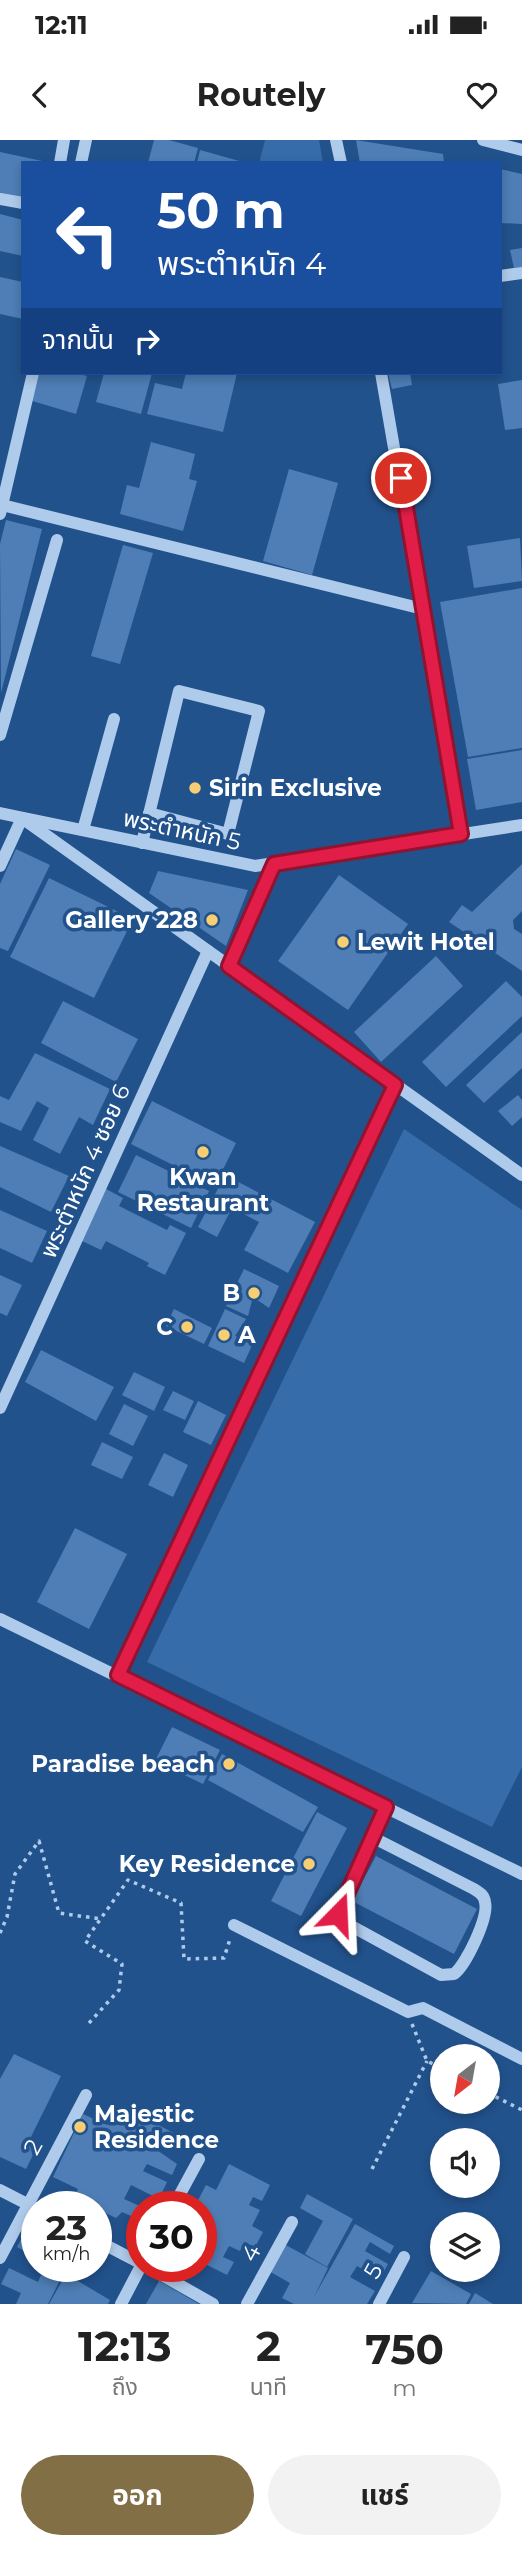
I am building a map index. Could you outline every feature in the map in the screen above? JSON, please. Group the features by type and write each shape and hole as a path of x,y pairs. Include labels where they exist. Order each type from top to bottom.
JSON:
{"street":[{"path":"60,161 64,140"},
{"path":"81,161 86,140"},
{"path":"336,140 341,161"},
{"path":"483,140 522,150"},
{"path":"0,199 21,203"},
{"path":"502,276 522,273"},
{"path":"33,375 1,509 424,609"},
{"path":"381,375 461,834"},
{"path":"0,736 57,540"},
{"path":"142,843 149,813 179,691 259,711 228,834 149,813"},
{"path":"83,830 114,719"},
{"name":"พระตำหนัก 5","path":"0,813 255,866 522,825"},
{"path":"0,866 22,818 522,1175"},
{"path":"229,966 274,864"},
{"name":"พระตำหนัก 4 ซอย 6","path":"0,1408 208,951"},
{"path":"118,1675 395,1085"},
{"path":"0,1619 522,1874"},
{"path":"372,1837 474,1889 484,1898 486,1905 482,1923 463,1965 454,1974 441,1975 340,1919 340,1905 386,1807"},
{"path":"234,1926 408,2012 424,2008 522,2059"},
{"name":"2","path":"39,2191 86,2095"},
{"path":"182,2191 199,2159"},
{"path":"0,2190 21,2200"},
{"name":"4","path":"247,2304 292,2222"},
{"name":"2","path":"0,2258 21,2224"},
{"name":"5","path":"379,2304 404,2257"},
{"path":"121,2304 133,2282"},
{"path":"174,2282 213,2304"}],"path":[{"path":"0,1933 7,1917 15,1874 39,1841 59,1913 101,1919"},
{"path":"89,2024 119,1990 122,1964 85,1941 128,1880 181,1903 184,1959 224,1958 234,1926"},
{"path":"408,2012 427,2061 430,2062"},
{"path":"372,2169 427,2061"},
{"path":"500,2099 522,2110"}],"shaded area":[{"path":"265,140 319,140 323,161 260,161"},
{"path":"404,1129 522,1210 522,1767 492,1827 147,1662"}],"building":[{"path":"154,140 169,140 198,148 195,161 149,161"},
{"path":"356,140 443,154 444,161 360,161"},
{"path":"200,150 239,161 197,161"},
{"path":"0,152 42,161 21,161 21,198 0,194"},
{"path":"502,169 522,174 522,224 502,223"},
{"path":"0,214 21,219 21,256 0,251"},
{"path":"522,248 522,267 514,268 510,250"},
{"path":"0,277 21,282 21,319 0,314"},
{"path":"36,375 87,376 76,414 29,400"},
{"path":"103,375 151,375 141,414 96,402"},
{"path":"186,375 237,375 223,432 147,414 155,383 182,389"},
{"path":"388,375 410,375 412,385 392,389"},
{"path":"522,380 522,428 505,430 498,384"},
{"path":"151,442 195,454 189,479 197,481 183,531 120,514 127,485 139,488"},
{"path":"289,469 338,483 312,575 263,561"},
{"path":"6,520 42,529 1,693 0,544"},
{"path":"520,538 522,581 474,588 467,546"},
{"path":"123,545 153,553 120,664 91,656"},
{"path":"522,588 522,748 468,757 440,602"},
{"path":"522,750 522,802 476,810 467,759"},
{"path":"16,849 50,865 8,951 0,948 0,884"},
{"path":"522,864 522,911 513,920 514,929 522,934 522,971 449,922 462,905 472,912"},
{"name":"Gallery 228","path":"158,871 248,890 226,946 149,893"},
{"name":"Lewit Hotel","path":"339,875 408,924 348,1010 278,961"},
{"path":"49,878 133,919 94,998 10,957"},
{"path":"436,956 463,986 381,1062 354,1032"},
{"path":"506,981 522,997 522,1016 446,1087 422,1062"},
{"path":"63,1001 138,1039 116,1082 41,1043"},
{"path":"522,1032 522,1068 484,1103 466,1085"},
{"path":"35,1053 110,1089 93,1125 79,1117 60,1154 33,1140 49,1108 37,1101 21,1131 0,1122 0,1096 9,1100"},
{"path":"518,1095 522,1100 522,1117 512,1126 498,1111"},
{"path":"152,1101 236,1143 215,1186 131,1144"},
{"path":"0,1146 69,1176 51,1212 0,1187"},
{"path":"136,1155 209,1191 191,1228 118,1192"},
{"path":"225,1175 315,1222 288,1273 244,1250 259,1222 232,1208 217,1237 198,1227"},
{"path":"106,1189 123,1198 119,1206 167,1230 170,1225 186,1233 165,1275 147,1266 149,1263 106,1241 101,1250 80,1240"},
{"path":"0,1210 47,1231 32,1263 0,1248"},
{"name":"B","path":"244,1269 279,1286 269,1308 253,1297 248,1316 226,1306"},
{"path":"0,1275 22,1285 7,1316 0,1313"},
{"name":"C","path":"174,1309 212,1328 204,1344 166,1326"},
{"name":"A","path":"225,1309 246,1319 235,1336 254,1341 244,1363 208,1346"},
{"path":"41,1350 114,1387 96,1421 25,1382"},
{"path":"134,1372 165,1387 154,1411 122,1395"},
{"path":"173,1391 194,1401 185,1420 163,1410"},
{"path":"198,1401 226,1415 211,1445 183,1432"},
{"path":"124,1404 148,1416 133,1446 109,1434"},
{"path":"102,1442 133,1457 122,1479 91,1465"},
{"path":"164,1453 188,1465 173,1497 148,1485"},
{"path":"75,1528 127,1554 89,1629 37,1602"},
{"path":"172,1727 220,1750 203,1784 155,1761"},
{"path":"222,1754 318,1807 303,1832 208,1780"},
{"name":"Key Residence","path":"317,1812 347,1828 301,1916 271,1901"},
{"path":"376,1856 477,1909 454,1954 352,1901"},
{"path":"14,2054 61,2076 27,2145 36,2149 26,2169 0,2157 0,2079"},
{"path":"124,2107 187,2140 182,2150 161,2140 154,2148 177,2164 172,2175 147,2164 143,2171 167,2182 163,2191 143,2191 131,2185 124,2199 126,2214 122,2212 116,2218 112,2216 112,2191 77,2191 78,2189 53,2177 83,2114 107,2125"},
{"path":"229,2164 270,2185 262,2201 253,2197 249,2205 260,2210 252,2226 263,2232 255,2247 244,2242 240,2251 229,2246 223,2257 234,2262 227,2275 217,2270 217,2191 203,2191 206,2185 216,2190"},
{"path":"307,2194 353,2219 327,2267 305,2254 323,2221 300,2208"},
{"path":"355,2224 394,2246 390,2254 370,2242 365,2251 388,2264 380,2279 357,2266 350,2277 375,2291 367,2304 294,2304 282,2298 290,2283 267,2270 282,2243 328,2268 314,2297"},
{"path":"9,2268 21,2274 21,2282 59,2282 48,2304 16,2304 21,2293 1,2284"},
{"path":"430,2273 430,2282 450,2282 471,2294 466,2304 412,2303"},
{"path":"61,2282 80,2282 110,2300 108,2304 49,2304"},
{"path":"161,2282 199,2304 146,2304"},
{"path":"475,2293 493,2304 469,2304"}],"place":[{"name":"Sirin Exclusive","path":"195,788"},
{"name":"Gallery 228","path":"212,920"},
{"name":"Lewit Hotel","path":"343,942"},
{"name":"Kwan Restaurant","path":"203,1152"},
{"name":"B","path":"254,1293"},
{"name":"C","path":"187,1327"},
{"name":"A","path":"224,1335"},
{"name":"Paradise beach","path":"229,1764"},
{"name":"Key Residence","path":"309,1864"},
{"name":"Majestic Residence","path":"80,2127"}],"route":[{"path":"338,1914 386,1807 118,1675 395,1085 229,966 274,864 461,834 401,478"}]}
